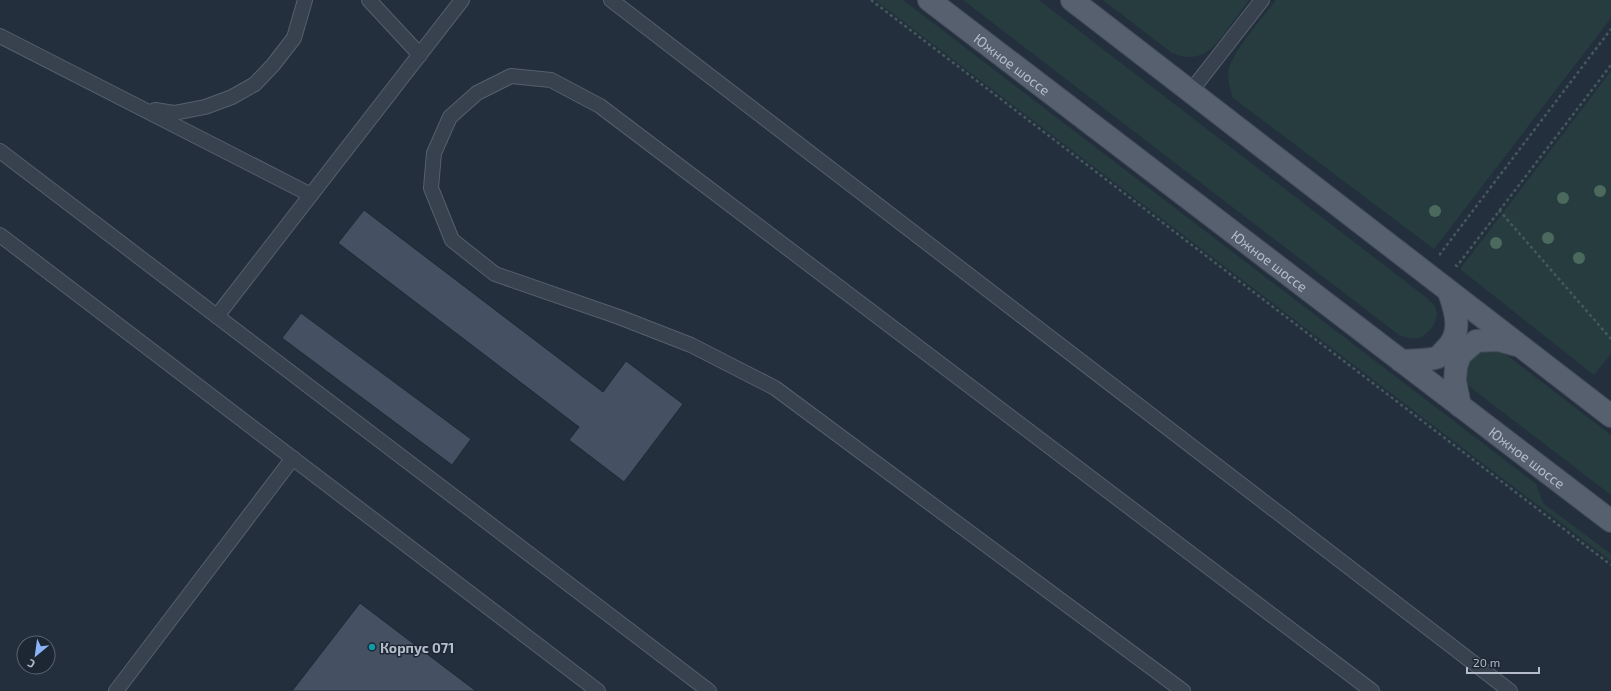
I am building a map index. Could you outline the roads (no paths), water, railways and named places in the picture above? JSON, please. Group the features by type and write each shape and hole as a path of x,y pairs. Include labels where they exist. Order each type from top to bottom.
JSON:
{"main road":[{"name":"Южное шоссе","path":"929,0 1611,521"},
{"path":"1072,0 1611,416"},
{"path":"1401,361 1438,357 1455,337 1457,325 1455,310 1449,292"},
{"path":"1460,406 1455,381 1456,368 1460,355 1476,341 1498,340 1519,346"}],"lane":[{"path":"137,106 174,113 205,107 232,97 255,84 273,65 294,38 305,0"},
{"path":"369,0 420,55"},
{"path":"217,316 462,0"},
{"path":"611,0 1510,691"},
{"path":"1191,91 1262,0"},
{"path":"0,36 311,195"},
{"path":"1183,691 775,388 691,345 619,317 495,274 452,240 431,188 434,153 450,118 477,93 511,76 551,80 600,106 1372,691"},
{"path":"0,151 709,691"},
{"path":"0,235 598,691"},
{"path":"116,691 293,458"}],"place":[{"name":"Корпус 071","path":"372,647"}]}
